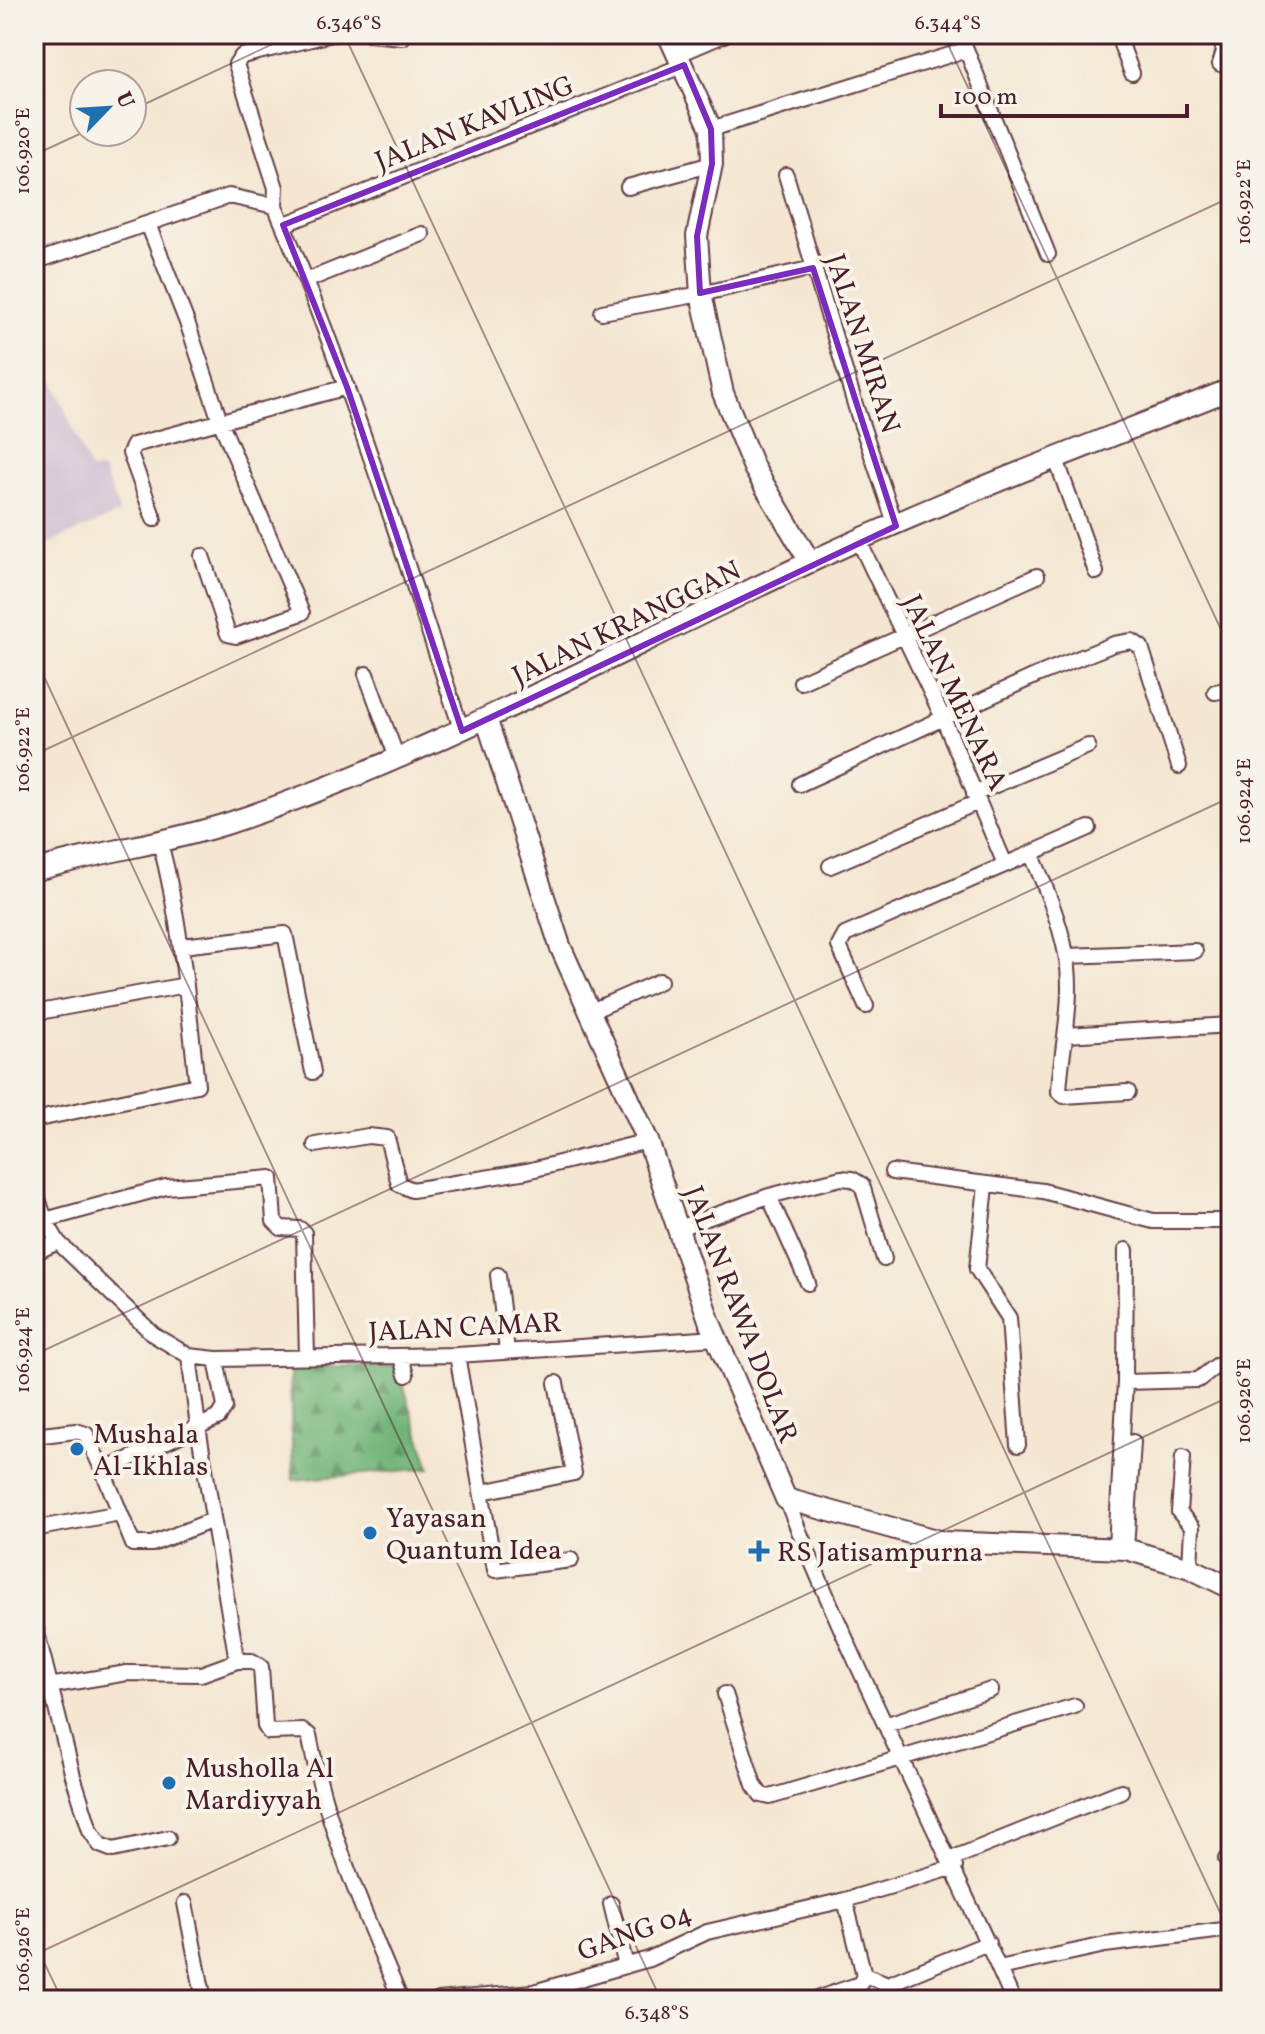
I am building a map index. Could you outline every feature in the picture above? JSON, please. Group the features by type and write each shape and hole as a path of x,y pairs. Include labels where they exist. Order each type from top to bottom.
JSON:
{"street":[{"path":"332,34 242,56 236,64 276,188 275,206 308,280 347,387 462,731"},
{"path":"369,34 402,37"},
{"path":"668,34 711,129 712,164 697,236 701,294 723,393 754,468 810,562"},
{"name":"JALAN KAVLING","path":"283,225 680,60 726,34"},
{"path":"960,34 1048,254"},
{"path":"1117,34 1132,73"},
{"path":"1219,34 1224,51 1220,64"},
{"path":"711,129 966,50"},
{"path":"628,187 712,164"},
{"name":"JALAN MIRAN","path":"786,175 896,526"},
{"path":"34,262 229,196 275,206"},
{"path":"148,224 188,325 220,421 302,613 236,636 228,634 202,556"},
{"path":"308,280 422,234"},
{"path":"602,312 701,294 813,268"},
{"path":"154,519 131,448 347,387"},
{"name":"JALAN KRANGGAN","path":"34,871 79,857 160,842 229,823 397,758 487,721 810,562 1231,389"},
{"path":"1056,459 1096,572"},
{"name":"JALAN MENARA","path":"859,541 943,718 1005,864"},
{"path":"801,682 901,634 1037,576"},
{"path":"800,784 1114,644 1136,642 1146,661 1179,766"},
{"path":"366,674 397,758"},
{"path":"1215,692 1231,689"},
{"name":"JALAN RAWA DOLAR","path":"487,721 560,946 587,1013 648,1141 676,1229 717,1338 786,1499"},
{"path":"830,866 1088,746"},
{"path":"866,1006 839,946 840,940 853,931 1089,828"},
{"path":"34,1120 197,1085 182,946 174,895 160,842"},
{"path":"1031,853 1049,896 1067,956 1066,1035 1061,1094 1128,1092"},
{"path":"182,946 285,934 313,1072"},
{"path":"1067,956 1195,951"},
{"path":"587,1013 660,981"},
{"path":"34,1013 186,985"},
{"path":"1066,1035 1231,1025"},
{"path":"315,1145 368,1136 387,1138 399,1184 412,1190 527,1171 648,1141"},
{"path":"892,1172 1043,1191 1153,1221 1231,1221"},
{"path":"45,1220 166,1187 271,1178 274,1221 281,1228 300,1229 304,1233 307,1357"},
{"path":"676,1229 769,1196 841,1178 859,1182 884,1259"},
{"name":"JALAN CAMAR","path":"34,1186 45,1220 58,1242 154,1335 189,1356 216,1359 401,1357 717,1338"},
{"path":"986,1186 977,1269 1009,1318 1018,1445"},
{"path":"769,1196 808,1283"},
{"path":"34,1253 58,1242"},
{"path":"1121,1548 1126,1250"},
{"path":"498,1275 507,1351"},
{"path":"457,1355 495,1570 571,1560"},
{"path":"189,1356 237,1661"},
{"path":"401,1357 406,1375"},
{"path":"103,1471 219,1417 225,1407 216,1359"},
{"path":"1125,1382 1198,1380 1216,1366 1231,1364"},
{"path":"482,1492 574,1473 556,1383"},
{"path":"34,1436 76,1431 86,1434 133,1544 142,1547 213,1520"},
{"path":"1121,1548 1133,1442"},
{"path":"1183,1457 1179,1512 1192,1527 1190,1568"},
{"path":"786,1499 943,1542 1121,1548 1190,1568 1231,1588"},
{"path":"786,1499 885,1725 953,1863 1013,2000"},
{"path":"34,1529 120,1513"},
{"path":"34,1621 73,1776 90,1830 100,1845 113,1850 168,1838"},
{"path":"49,1686 127,1673 201,1674 237,1661 252,1661 261,1667 265,1726 269,1732 303,1731 309,1735 319,1786 338,1851 401,2000"},
{"path":"885,1725 991,1690"},
{"path":"725,1694 754,1785 766,1797 1075,1706"},
{"name":"GANG 04","path":"439,2000 534,1992 626,1966 707,1932 845,1900 953,1863 1121,1791"},
{"path":"813,2000 860,1984 864,1975 845,1900"},
{"path":"185,1903 204,2000"},
{"path":"611,1904 626,1966"},
{"path":"999,1968 1105,1945 1231,1929"},
{"path":"864,1975 888,1984 988,1943"}],"highlighted area":[{"path":"684,65 711,129 712,164 697,236 700,293 813,268 896,526 462,731 347,387 283,225"}],"shaded area":[{"path":"34,336 90,470 103,470 120,513 34,550"}],"green space":[{"path":"397,1366 430,1468 293,1480 290,1367"}],"place":[{"name":"Mushala Al-Ikhlas","path":"77,1449"},
{"name":"Yayasan Quantum Idea","path":"370,1533"},
{"name":"RS Jatisampurna","path":"759,1551"},
{"name":"Musholla Al Mardiyyah","path":"169,1783"}]}
